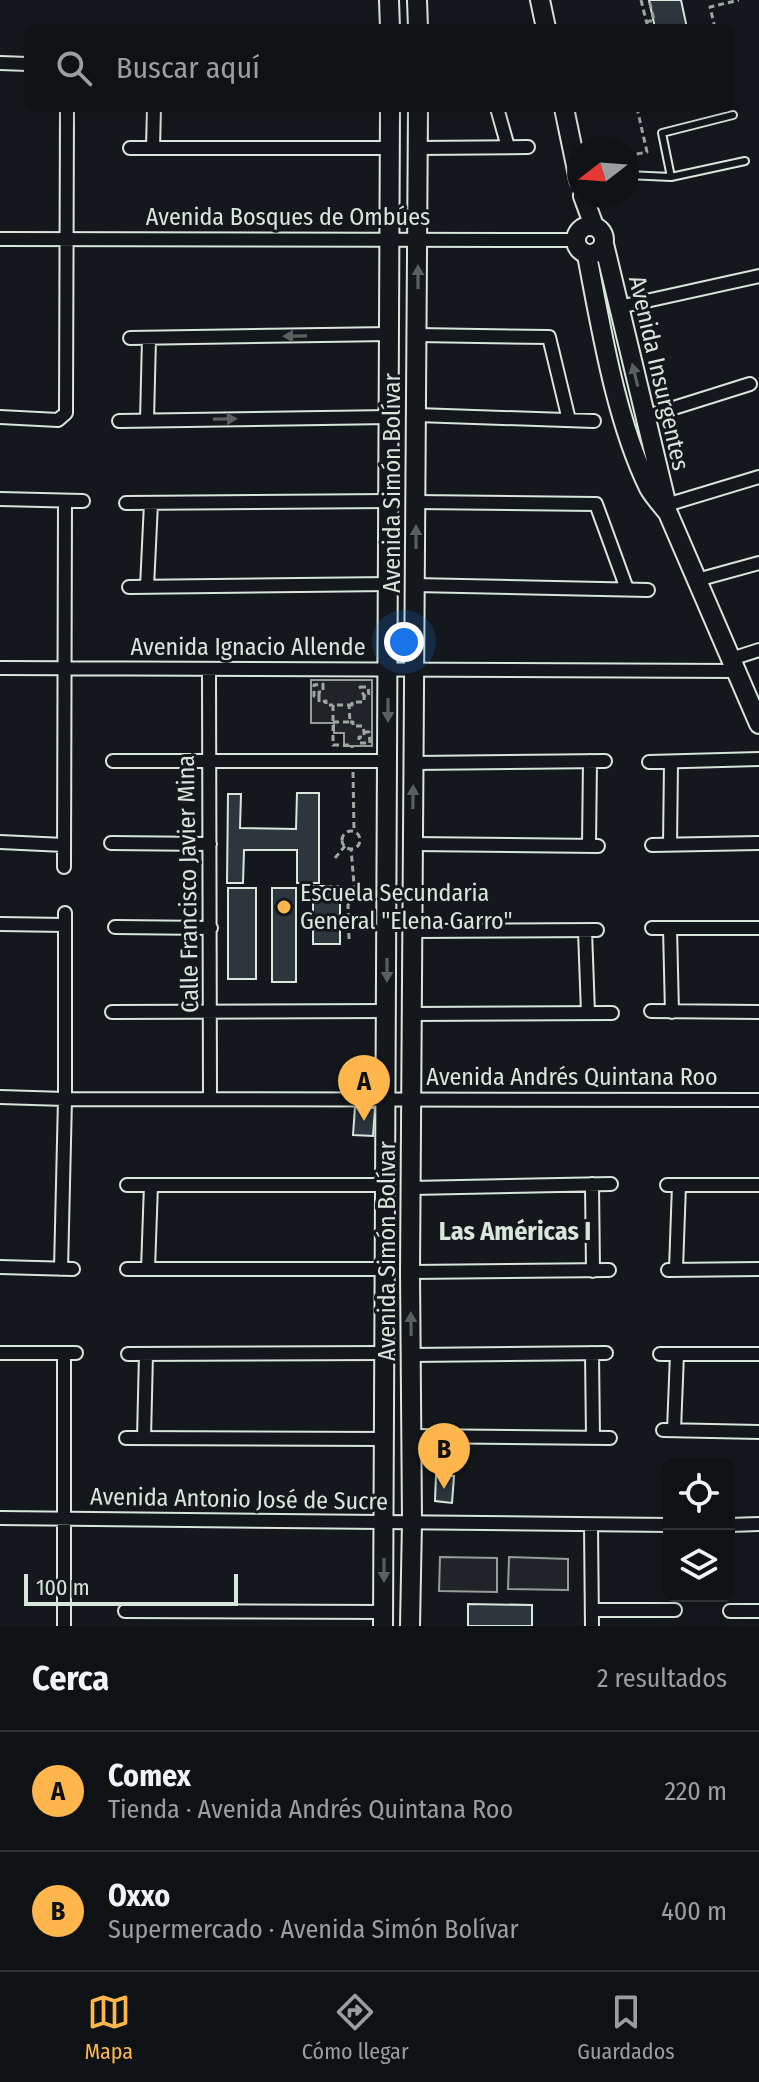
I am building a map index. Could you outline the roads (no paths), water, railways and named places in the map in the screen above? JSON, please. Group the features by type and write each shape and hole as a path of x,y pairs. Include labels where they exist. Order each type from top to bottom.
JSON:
{"main road":[{"path":"389,0 390,24"},
{"path":"417,0 418,24"},
{"path":"540,0 545,24"},
{"name":"Avenida Simón Bolívar","path":"383,1619 390,112"},
{"name":"Avenida Simón Bolívar","path":"410,1626 418,112"},
{"path":"565,112 570,136"},
{"name":"Avenida Insurgentes","path":"583,208 584,237 610,365 635,456 651,492 666,508"},
{"name":"Avenida Insurgentes","path":"584,237 600,250 604,244 666,508 759,724"},
{"path":"387,884 413,885"}],"street":[{"path":"0,63 24,64"},
{"path":"0,417 64,418 66,413 67,112"},
{"path":"153,148 154,112"},
{"path":"498,112 508,147"},
{"path":"418,148 528,147"},
{"path":"130,148 390,148"},
{"name":"Avenida Bosques de Ombúes","path":"0,239 418,240 584,237"},
{"path":"619,307 759,276"},
{"path":"130,338 390,334"},
{"path":"417,335 549,337 569,420"},
{"path":"147,420 149,338"},
{"path":"645,417 750,384"},
{"path":"417,415 594,421"},
{"path":"119,421 390,417"},
{"path":"666,508 759,477"},
{"path":"0,499 83,501"},
{"path":"126,503 389,501"},
{"path":"64,867 65,502"},
{"path":"416,502 596,504 627,589"},
{"path":"147,587 151,503"},
{"path":"697,580 759,563"},
{"path":"129,587 389,584"},
{"path":"415,585 648,590"},
{"name":"Avenida Ignacio Allende","path":"0,668 415,670 734,665 759,650"},
{"name":"Calle Francisco Javier Mina","path":"209,669 210,1099"},
{"path":"649,762 759,759"},
{"path":"113,761 388,761"},
{"path":"413,844 594,846 590,761"},
{"path":"414,763 605,761"},
{"path":"670,845 671,763"},
{"path":"0,842 64,845"},
{"path":"111,843 210,844"},
{"path":"652,845 759,843"},
{"path":"0,924 65,919 67,1269 0,1267"},
{"path":"115,927 211,928"},
{"path":"652,928 759,928"},
{"path":"670,928 672,1012"},
{"path":"412,931 591,930 588,1013"},
{"path":"112,1012 386,1011"},
{"path":"651,1011 759,1012"},
{"path":"412,1014 612,1013"},
{"name":"Avenida Andrés Quintana Roo","path":"0,1097 759,1100"},
{"path":"592,1184 593,1271"},
{"path":"411,1188 611,1184"},
{"path":"127,1185 384,1185"},
{"path":"148,1269 151,1185"},
{"path":"759,1185 673,1185 672,1270 759,1269"},
{"path":"127,1269 385,1269"},
{"path":"410,1272 609,1270"},
{"path":"0,1353 70,1353 62,1519 64,1626"},
{"path":"128,1354 383,1353"},
{"path":"592,1353 593,1438"},
{"path":"411,1355 606,1353"},
{"path":"144,1438 146,1354"},
{"path":"660,1354 759,1354"},
{"path":"677,1354 668,1430 759,1432"},
{"path":"411,1436 610,1438"},
{"path":"126,1438 383,1439"},
{"name":"Avenida Antonio José de Sucre","path":"0,1518 663,1525"},
{"path":"735,1525 759,1524"},
{"path":"591,1525 592,1626"},
{"path":"592,1610 669,1610 663,1626"},
{"path":"125,1611 383,1619"},
{"path":"730,1611 754,1611 749,1626"},
{"path":"145,1612 146,1626"}],"lane":[{"path":"671,177 662,133 733,115"},
{"path":"639,176 671,177 745,161"}],"place":[{"name":"Escuela Secundaria General \"Elena Garro\"","path":"284,907"},
{"name":"Comex","path":"364,1121"},
{"name":"Oxxo","path":"444,1489"}],"district":[{"name":"Las Américas I","path":"515,1231"}]}
